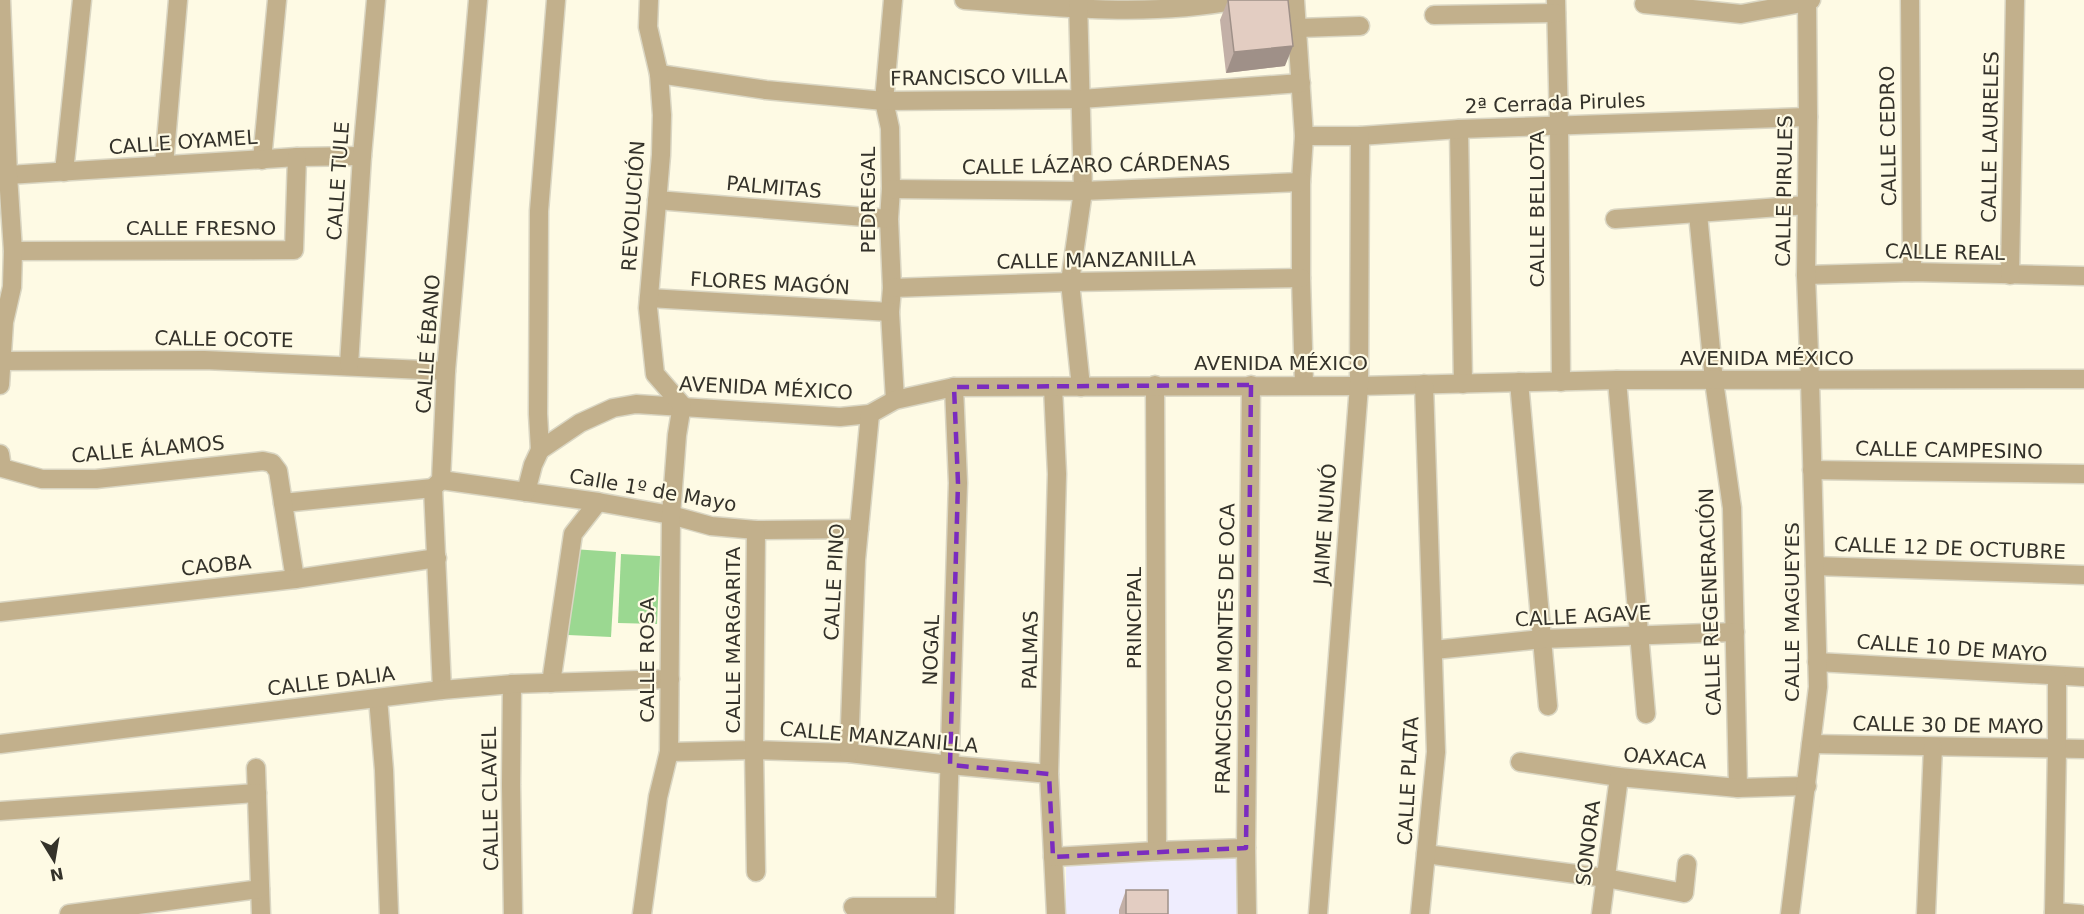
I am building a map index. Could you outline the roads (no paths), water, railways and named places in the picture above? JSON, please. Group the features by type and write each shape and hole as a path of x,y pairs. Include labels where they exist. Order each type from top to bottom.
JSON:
{"street":[{"path":"0,385 4,322 12,287 14,250 8,175 1,0"},
{"path":"64,172 82,0"},
{"path":"164,165 178,0"},
{"path":"262,160 277,0"},
{"name":"CALLE TULE","path":"349,365 362,156 376,0"},
{"name":"CALLE ÉBANO","path":"442,690 437,484 478,0"},
{"path":"526,492 532,465 540,450 538,211 556,0"},
{"name":"REVOLUCIÓN","path":"649,0 648,27 659,75 662,114 661,155 648,308 655,374 682,405"},
{"name":"PEDREGAL","path":"893,0 884,101 890,128 889,219 892,288 890,312 895,400"},
{"path":"964,0 1164,9 1194,2 1238,0"},
{"path":"1295,0 1304,136 1301,182 1304,385"},
{"name":"CALLE CEDRO","path":"1910,0 1912,272"},
{"name":"CALLE LAURELES","path":"2010,275 2015,0"},
{"path":"1644,4 1741,14 1809,1"},
{"name":"CALLE PIRULES","path":"1809,1 1806,275 1810,380"},
{"path":"1078,4 1083,191 1070,282 1081,387"},
{"path":"1434,15 1556,7"},
{"name":"CALLE BELLOTA","path":"1556,7 1561,382"},
{"path":"1298,28 1360,26"},
{"name":"FRANCISCO VILLA","path":"659,75 766,90 884,101 1081,99 1301,83"},
{"name":"2ª Cerrada Pirules","path":"1304,136 1360,136 1460,129 1808,117"},
{"path":"1460,129 1463,384"},
{"name":"JAIME NUNÓ","path":"1318,914 1359,386 1360,136"},
{"name":"CALLE OYAMEL","path":"8,175 297,157 362,156"},
{"name":"CALLE FRESNO","path":"14,250 294,250 297,157"},
{"name":"CALLE LÁZARO CÁRDENAS","path":"891,189 1083,191 1301,182"},
{"name":"PALMITAS","path":"657,200 889,219"},
{"path":"1615,219 1807,205"},
{"name":"CALLE REGENERACIÓN","path":"1698,214 1714,381 1732,508 1738,788"},
{"name":"CALLE REAL","path":"1806,275 1912,272 2084,276"},
{"name":"CALLE MANZANILLA","path":"892,288 1301,278"},
{"name":"FLORES MAGÓN","path":"648,298 890,312"},
{"name":"CALLE OCOTE","path":"1,362 204,360 446,371"},
{"name":"AVENIDA MÉXICO","path":"540,450 580,423 613,408 636,404 682,405 840,417 870,414 895,400 954,387 1359,386 1617,380 2084,379"},
{"path":"1617,380 1646,714"},
{"name":"CALLE MAGUEYES","path":"1790,914 1818,687 1810,380"},
{"path":"1519,382 1548,706"},
{"name":"CALLE PLATA","path":"1420,914 1436,752 1424,384"},
{"name":"FRANCISCO MONTES DE OCA","path":"1247,914 1251,385"},
{"name":"PRINCIPAL","path":"1155,386 1157,850"},
{"name":"NOGAL","path":"945,910 958,483 954,387"},
{"name":"PALMAS","path":"1053,387 1057,474 1049,774 1056,914"},
{"name":"CALLE ROSA","path":"642,914 658,797 669,752 671,515 677,435 682,405"},
{"name":"CALLE PINO","path":"849,753 856,560 870,414"},
{"name":"CALLE ÁLAMOS","path":"0,454 2,468 42,479 96,479 263,461 272,463 278,471 295,579"},
{"name":"CALLE CAMPESINO","path":"1812,470 2084,474"},
{"path":"283,503 437,484"},
{"name":"Calle 1º de Mayo","path":"437,484 526,492 598,502 671,515 711,526 756,530 859,529"},
{"path":"551,683 573,534 598,502"},
{"name":"CALLE MARGARITA","path":"756,530 754,750 756,872"},
{"name":"CAOBA","path":"0,612 295,579 437,558"},
{"name":"CALLE 12 DE OCTUBRE","path":"1815,566 2084,575"},
{"name":"CALLE AGAVE","path":"1434,650 1542,639 1735,632"},
{"name":"CALLE 10 DE MAYO","path":"1817,662 2084,677"},
{"path":"2057,677 2054,913 2080,914"},
{"name":"CALLE DALIA","path":"0,744 442,690 512,684 670,679"},
{"name":"CALLE CLAVEL","path":"512,684 513,914"},
{"path":"378,698 384,770 389,914"},
{"name":"CALLE 30 DE MAYO","path":"1811,744 2084,749"},
{"path":"1926,914 1934,747"},
{"name":"CALLE MANZANILLA","path":"669,752 754,750 849,753 1049,774"},
{"name":"OAXACA","path":"1520,762 1619,777 1738,788 1807,786"},
{"path":"256,768 261,914"},
{"name":"SONORA","path":"1601,914 1619,777"},
{"path":"0,811 257,793"},
{"path":"1053,857 1157,850 1246,848"},
{"path":"1426,854 1606,878 1684,893 1687,864"},
{"path":"69,914 260,889"},
{"path":"853,907 945,910"}]}
